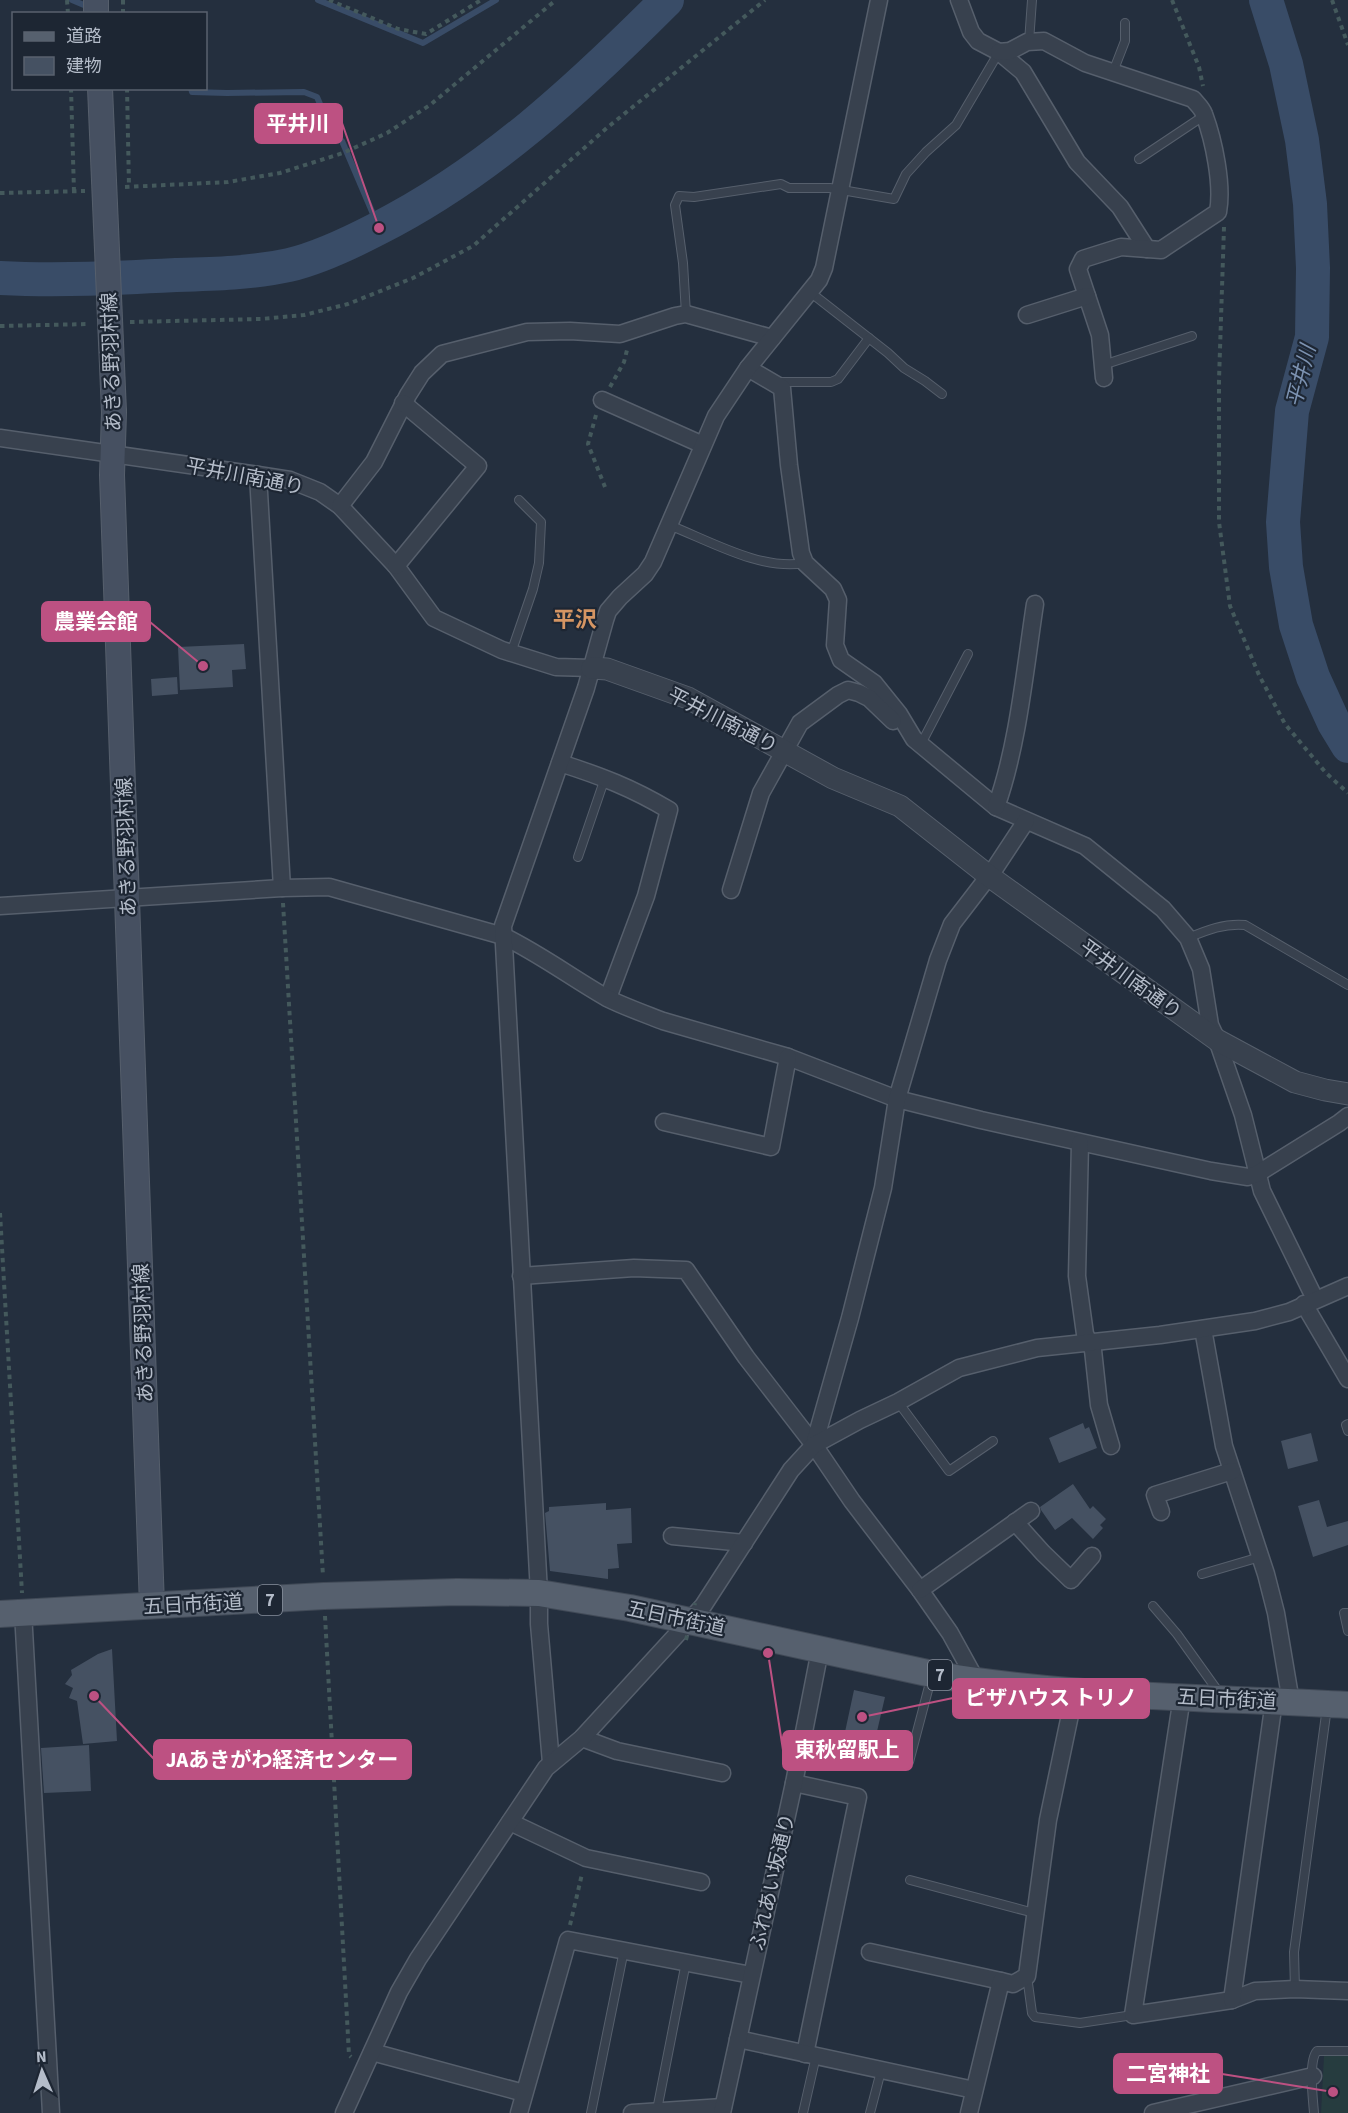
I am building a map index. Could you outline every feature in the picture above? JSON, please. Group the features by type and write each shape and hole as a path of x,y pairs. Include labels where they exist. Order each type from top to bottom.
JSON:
{"main road":[{"name":"あきる野羽村線","path":"100,90 114,412 113,487 152,1606"},
{"name":"五日市街道","path":"12,1613 324,1596 458,1592 539,1593 630,1608 976,1682 1075,1691 1337,1705"}],"street":[{"path":"551,1763 539,1624 503,926 560,763 608,611 645,574 653,562 716,416 748,368 810,292 825,268 879,0"},
{"path":"959,0 971,32 978,41 999,52 1023,72 1077,162 1120,207 1147,249"},
{"path":"999,52 1010,51 1029,42 1044,41 1085,63 1192,99 1205,115 1215,158 1220,200 1218,212 1161,250 1121,247 1083,260 1078,269 1100,335 1103,372"},
{"path":"1027,315 1087,296"},
{"path":"340,506 374,462 422,374 442,354 527,332 570,331 620,334 686,314 772,338"},
{"path":"748,368 782,388 789,465 801,553 805,563 833,589 838,600 835,645 841,660 874,683 917,741"},
{"path":"602,400 703,446"},
{"path":"396,566 478,465 404,404"},
{"name":"平井川南通り","path":"0,438 290,480 320,492 340,506 396,566 434,618 512,653 556,667 607,669 688,698 833,778 900,806 989,876 1217,1040 1295,1082 1348,1094"},
{"path":"258,475 282,888"},
{"path":"996,807 1004,785 1021,699 1035,604"},
{"path":"731,890 761,793 800,723 837,695 848,690 869,698 996,807 1085,846 1163,909 1188,938 1201,969 1210,1025 1243,1115 1257,1174 1310,1302 1348,1380"},
{"path":"560,763 606,777 669,810 646,896 608,998"},
{"path":"814,1445 850,1318 883,1188 897,1099 948,934 952,924 989,876 1026,821"},
{"path":"0,906 328,887 503,936 524,946 608,998 663,1021 788,1057 897,1099 1080,1143 1248,1177 1257,1174 1348,1116"},
{"path":"664,1122 771,1147 788,1057"},
{"path":"1080,1143 1077,1276 1085,1334 1093,1350 1099,1405 1111,1446"},
{"path":"521,1276 634,1268 686,1270 746,1357 814,1445 852,1501 920,1590 950,1633 976,1682"},
{"path":"344,2113 399,1992 418,1959 551,1763 567,1753 582,1738 703,1606 790,1470 814,1445 959,1368 1037,1348 1089,1344 1255,1321 1289,1312 1348,1286"},
{"path":"1203,1329 1224,1446 1276,1613 1283,1702 1232,2000"},
{"path":"1161,1512 1155,1496 1232,1471"},
{"path":"920,1590 1031,1510"},
{"path":"1015,1522 1071,1580 1092,1556"},
{"path":"672,1536 744,1543"},
{"path":"12,1613 51,2113"},
{"name":"ふれあい坂通り","path":"722,2110 794,1783 820,1650"},
{"path":"870,1952 1013,1984 1027,1976 1048,1820 1075,1691"},
{"path":"1182,1697 1132,2015 1232,2000 1255,1991 1295,1989 1348,1991"},
{"path":"582,1738 617,1751 722,1773"},
{"path":"794,1783 858,1797 810,2055"},
{"path":"510,1822 585,1858 701,1882"},
{"path":"519,2113 568,1940 751,1975"},
{"path":"969,2113 1001,1981"},
{"path":"738,2039 974,2090"},
{"path":"372,2052 524,2093"},
{"path":"1153,2113 1312,2076"},
{"path":"632,2113 657,2110 722,2110"}],"lane":[{"path":"1029,42 1032,0"},
{"path":"1113,72 1125,41 1125,22"},
{"path":"686,314 683,262 675,205 679,196 694,197 781,184 789,188 841,189 894,199 906,174 956,125 999,52"},
{"path":"1139,159 1205,115"},
{"path":"810,292 904,368 942,394"},
{"path":"1103,372 1192,336"},
{"path":"772,382 831,382 838,379 869,338"},
{"path":"512,653 539,563 541,522 519,500"},
{"path":"669,525 736,553 788,566 805,563"},
{"path":"917,741 968,654"},
{"path":"578,857 606,777"},
{"path":"1188,938 1221,926 1245,925 1348,986"},
{"path":"898,1402 949,1471 993,1440"},
{"path":"1348,1424 1346,1425 1348,1431"},
{"path":"1202,1574 1260,1557"},
{"path":"1153,1606 1177,1634 1224,1699"},
{"path":"1348,1613 1344,1613 1348,1631"},
{"path":"909,1762 932,1674"},
{"path":"1295,1989 1294,1952 1337,1705"},
{"path":"910,1880 1034,1913"},
{"path":"591,2113 624,1950"},
{"path":"657,2110 686,1962"},
{"path":"1027,1976 1032,2013 1035,2017 1080,2023 1132,2015"},
{"path":"1314,2113 1312,2076 1314,2054 1317,2051 1348,2051"},
{"path":"803,2113 810,2055"},
{"path":"870,2113 880,2071"}],"path":[{"path":"329,0 398,28 426,34 481,0"},
{"path":"118,188 228,182 280,173 343,153 387,133 430,105 556,0"},
{"path":"124,323 261,319 304,315 348,304 413,278 473,246 608,128 765,0"},
{"path":"1172,0 1199,67 1204,89"},
{"path":"1332,0 1348,45"},
{"path":"70,90 74,192"},
{"path":"127,90 129,187"},
{"path":"0,193 96,190"},
{"path":"1224,226 1219,522 1230,606 1259,675 1285,724 1326,773 1348,793"},
{"path":"0,326 90,324"},
{"path":"282,888 349,2055 363,2071"},
{"path":"0,1213 12,1613"},
{"path":"568,1940 585,1858"}],"green space":[{"path":"1324,2056 1348,2056 1348,2113 1321,2113"}],"building":[{"path":"244,644 246,669 232,670 233,687 180,690 178,647"},
{"path":"177,677 178,694 152,696 151,679"},
{"path":"1083,1423 1085,1429 1089,1427 1097,1448 1059,1463 1049,1438"},
{"path":"1311,1433 1318,1461 1288,1469 1281,1441"},
{"path":"1073,1484 1090,1509 1093,1506 1106,1519 1100,1525 1103,1528 1093,1539 1072,1518 1055,1530 1041,1510 1040,1507"},
{"path":"1319,1500 1327,1527 1348,1521 1348,1545 1313,1557 1298,1506"},
{"path":"606,1503 606,1510 631,1508 632,1543 617,1544 619,1568 608,1569 608,1579 550,1571 545,1513 549,1511 549,1507"},
{"path":"112,1649 117,1741 83,1744 77,1701 69,1698 73,1688 65,1684 72,1675 71,1670 98,1654"},
{"path":"854,1690 885,1697 872,1753 842,1746"},
{"path":"89,1745 91,1791 44,1793 41,1748"}],"waterway":[{"path":"72,0 91,8"},
{"path":"318,0 423,43 496,0"},
{"name":"平井川","path":"0,278 88,279 233,273 289,265 334,250 418,207 494,155 566,96 667,0"},
{"name":"平井川","path":"1266,0 1286,64 1302,140 1310,204 1313,268 1312,337 1292,411 1283,522 1286,567 1296,625 1313,677 1334,723 1348,746"},
{"path":"192,90 192,92 227,93 304,92 317,97 328,130 342,141 379,228"}],"place":[{"name":"平井川","path":"379,228"},
{"name":"農業会館","path":"203,666"},
{"name":"東秋留駅上","path":"768,1653"},
{"name":"JAあきがわ経済センター","path":"94,1696"},
{"name":"ピザハウス トリノ","path":"862,1717"},
{"name":"二宮神社","path":"1333,2092"}],"district":[{"name":"平沢","path":"575,619"}]}
